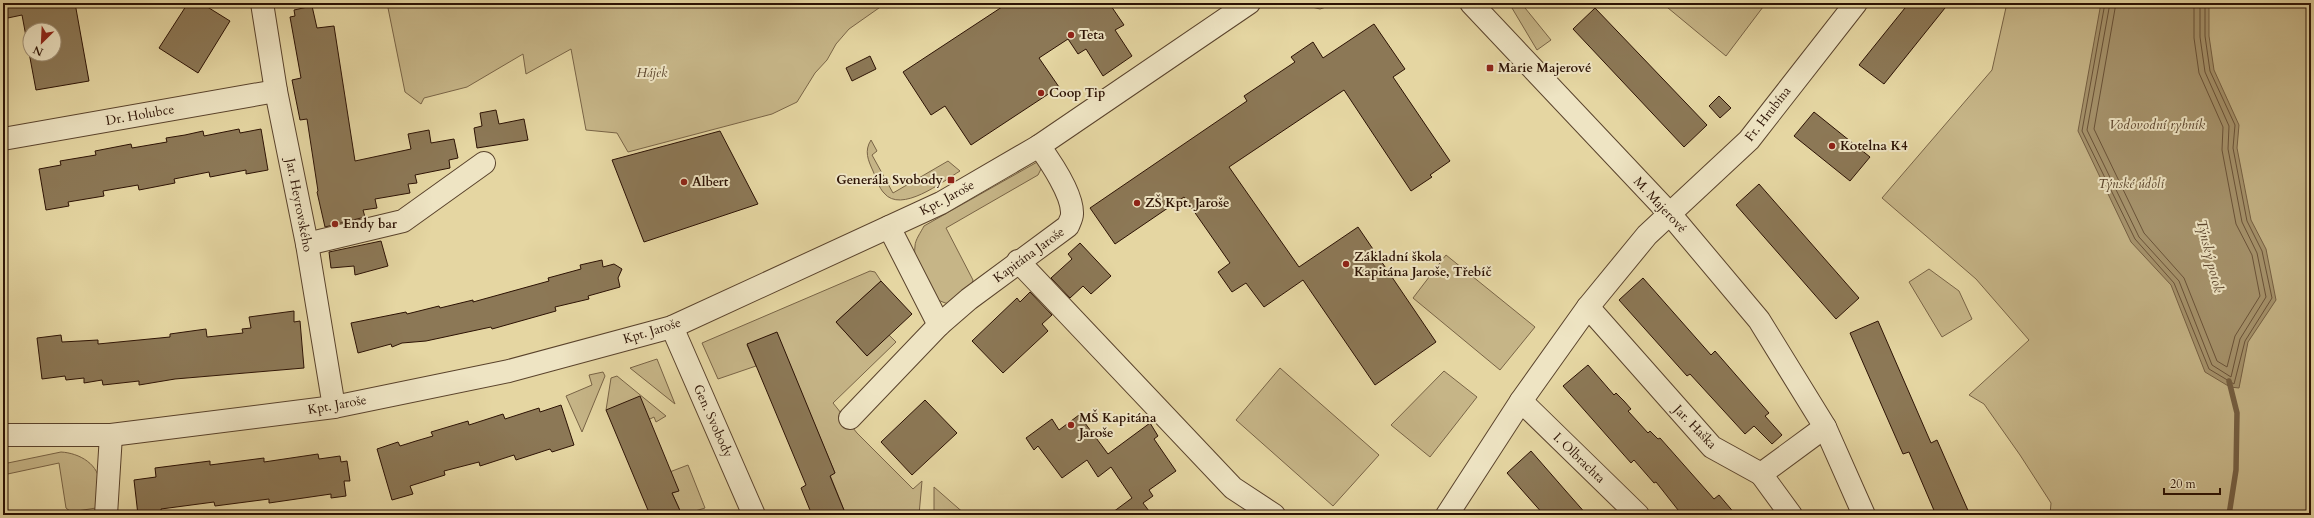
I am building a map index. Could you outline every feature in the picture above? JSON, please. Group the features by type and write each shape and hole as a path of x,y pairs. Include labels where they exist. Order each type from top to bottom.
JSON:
{"street":[{"name":"Jar. Heyrovského","path":"262,3 276,91 308,244 334,407"},
{"name":"Kpt. Jaroše","path":"3,435 110,435 334,407 509,371 672,327 941,203 1039,146 1249,3"},
{"name":"M. Majerové","path":"1471,3 1670,214 1759,320 1826,427"},
{"name":"Fr. Hrubína","path":"1670,214 1749,140 1856,3"},
{"name":"Dr. Holubce","path":"3,139 276,91"},
{"name":"Kapitána Jaroše","path":"850,418 939,325 969,299 1018,261 1068,226 1072,214 1068,196 1049,160 1039,146"},
{"path":"308,244 403,221 484,163"},
{"path":"1447,515 1520,401 1588,307 1647,235 1670,214"},
{"path":"889,227 939,325"},
{"path":"1018,261 1233,488 1274,515"},
{"name":"Jar. Haška","path":"1588,307 1712,447 1761,474"},
{"name":"Gen. Svobody","path":"672,327 754,515"},
{"name":"I. Olbrachta","path":"1520,401 1638,515"},
{"path":"1791,515 1761,474 1826,427 1864,515"},
{"path":"106,515 110,435"}],"green space":[{"name":"Hájek","path":"387,3 886,3 849,29 836,44 827,60 815,73 797,102 772,114 628,152 617,133 586,130 571,49 526,74 523,54 467,87 424,98 421,104 405,92"},
{"path":"1296,3 1338,3 1320,9"},
{"path":"1509,3 1521,3 1551,40 1537,50"},
{"path":"1662,3 1766,3 1726,56"},
{"name":"Týnské údolí","path":"2007,3 2311,3 2311,62 2308,66 2311,70 2311,515 2050,515 2051,503 2020,455 1984,404 1969,395 2029,340 1976,279 1882,198 1992,70"},
{"path":"871,140 877,151 872,155 893,193 948,161 960,171 922,194 901,200 891,199 884,193 878,183 870,163 867,152"},
{"path":"1039,161 1041,169 1038,175 946,228 973,280 969,297 960,302 955,304 945,303 937,299 930,293 924,284 916,265 915,244 924,226"},
{"path":"1446,255 1535,327 1500,370 1413,298"},
{"path":"1929,269 1959,291 1972,319 1942,337 1909,282"},
{"path":"870,271 875,272 881,281 836,322 867,356 889,335 896,342 833,403 857,433 913,489 922,481 919,515 846,515 830,475 835,473 776,333 747,345 756,366 718,379 702,343"},
{"path":"657,359 675,404 630,368"},
{"path":"1280,368 1379,455 1333,506 1236,420"},
{"path":"1444,371 1477,397 1430,457 1391,425"},
{"path":"603,372 605,376 582,432 566,396 592,385 589,375"},
{"path":"617,376 666,416 656,422 654,417 648,420 606,410 611,378"},
{"path":"61,452 81,457 92,466 96,472 99,478 100,491 96,508 71,512 66,508 59,463 3,475 3,464"},
{"path":"688,465 705,508 682,515 672,493 678,491 667,473"},
{"path":"934,487 966,515 934,515"}],"water":[{"name":"Vodovodní rybník","path":"2101,3 2209,3 2209,36 2214,70 2239,125 2237,148 2251,220 2266,249 2276,300 2248,342 2239,388 2230,387 2205,372 2171,285 2131,242 2078,131"}],"building":[{"path":"3,3 75,3 89,81 36,90 31,62 62,62 62,22 23,22 22,15 3,19"},
{"path":"188,3 201,3 230,21 198,73 159,48"},
{"path":"1008,3 1109,3 1124,25 1115,30 1132,56 1103,76 1086,49 1078,54 1068,39 1039,58 1059,87 971,145 945,106 931,115 903,72"},
{"path":"1909,3 1949,3 1884,84 1859,65"},
{"path":"312,6 317,28 334,26 355,161 411,149 408,134 429,130 431,143 454,139 458,158 449,160 450,168 415,175 417,183 408,184 410,193 375,199 377,208 363,210 365,217 325,227 317,192 307,119 300,120 292,80 301,78 290,17 295,16 294,10"},
{"path":"1595,8 1707,125 1684,147 1573,29"},
{"name":"ZŠ Kpt. Jaroše","path":"1374,24 1405,69 1393,77 1450,161 1430,175 1432,177 1411,191 1344,90 1229,167 1299,267 1358,227 1436,342 1375,385 1303,280 1264,307 1246,283 1232,292 1218,272 1230,263 1184,197 1115,244 1090,208 1247,101 1244,96 1295,62 1291,57 1313,42 1323,58"},
{"path":"870,56 876,69 852,81 846,68"},
{"path":"1719,96 1731,108 1720,118 1709,106"},
{"path":"496,110 499,124 524,119 528,140 477,148 474,128 482,126 480,113"},
{"name":"Kotelna K4","path":"1814,112 1870,157 1850,181 1794,136"},
{"path":"239,129 240,133 261,129 268,170 246,174 246,170 210,177 209,172 174,179 175,183 139,190 138,185 103,191 104,196 68,202 69,206 46,210 39,169 61,165 60,161 96,155 95,151 131,144 132,148 167,142 166,138 203,131 204,136"},
{"name":"Albert","path":"720,131 758,204 644,242 612,160"},
{"path":"1759,184 1859,298 1836,319 1736,205"},
{"path":"381,241 388,266 355,275 354,266 331,268 329,252"},
{"path":"1080,243 1111,276 1091,294 1083,286 1070,298 1051,278 1072,259 1068,254"},
{"path":"602,260 603,267 614,264 622,269 618,278 620,287 588,296 589,299 555,307 556,311 492,329 491,327 426,341 402,343 392,347 391,344 358,353 351,323 406,312 407,314 439,306 440,308 473,300 473,302 549,281 548,278 581,269 580,265"},
{"path":"1643,278 1711,355 1715,351 1769,413 1765,416 1782,435 1772,444 1754,426 1745,434 1690,374 1687,376 1619,300"},
{"path":"881,281 912,314 867,356 836,322"},
{"path":"1030,292 1052,315 1042,324 1048,331 1003,373 972,341 1017,298 1020,302"},
{"path":"294,311 294,322 300,321 304,368 175,379 139,385 139,381 103,385 102,380 84,383 84,378 66,380 65,376 42,379 37,338 61,335 62,342 98,340 98,344 170,337 170,334 206,329 207,337 243,333 242,329 251,328 249,317"},
{"path":"1878,321 1931,443 1937,440 1970,515 1936,515 1909,452 1903,454 1850,333"},
{"path":"777,332 835,473 830,476 846,515 812,515 801,488 806,485 747,344"},
{"path":"1588,365 1614,395 1616,393 1624,401 1631,409 1628,411 1648,433 1650,431 1658,439 1660,438 1714,499 1719,495 1736,515 1682,515 1656,482 1654,483 1634,460 1631,463 1563,386"},
{"path":"640,396 679,491 672,493 682,515 650,515 606,410"},
{"path":"925,400 957,433 912,475 881,442"},
{"path":"561,405 574,445 552,452 550,449 516,460 514,455 480,466 479,462 444,471 445,475 410,486 413,494 392,500 377,449 398,442 400,446 433,436 431,432 468,421 469,425 503,414 505,419 539,408 540,412"},
{"path":"1079,415 1108,454 1150,423 1158,436 1154,439 1176,471 1149,490 1153,496 1143,503 1152,515 1109,515 1132,498 1111,467 1098,477 1087,460 1062,478 1038,446 1034,450 1026,438 1052,419 1059,430"},
{"path":"1531,451 1587,515 1544,515 1507,473"},
{"path":"318,454 319,459 340,456 341,462 347,461 350,481 344,481 346,496 331,498 331,494 269,503 269,499 215,506 214,502 161,509 162,515 138,515 134,480 156,477 155,468 210,461 210,465 264,458 264,462"}],"waterway":[{"name":"Týnský potok","path":"2229,381 2237,413 2236,470 2229,515"}],"place":[{"name":"Teta","path":"1071,35"},
{"name":"Marie Majerové","path":"1490,68"},
{"name":"Coop Tip","path":"1041,93"},
{"name":"Kotelna K4","path":"1832,146"},
{"name":"Generála Svobody","path":"951,180"},
{"name":"Albert","path":"684,182"},
{"name":"ZŠ Kpt. Jaroše","path":"1137,203"},
{"name":"Endy bar","path":"335,224"},
{"name":"Základní škola Kapitána Jaroše, Třebíč","path":"1346,264"},
{"name":"MŠ Kapitána Jaroše","path":"1071,425"}]}
